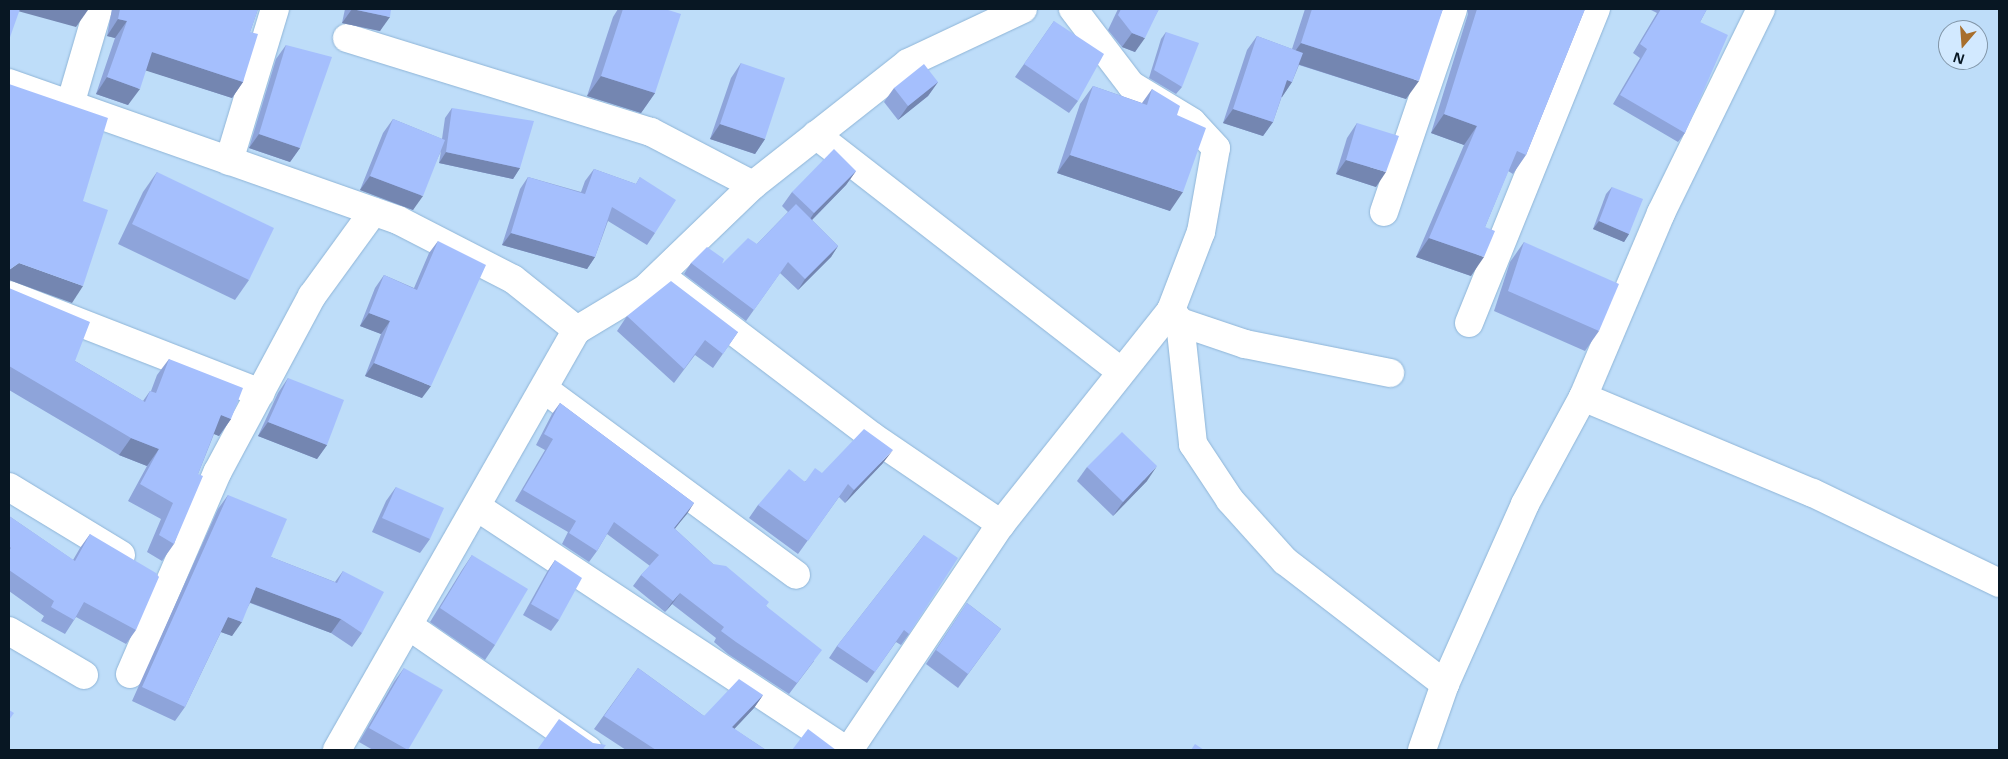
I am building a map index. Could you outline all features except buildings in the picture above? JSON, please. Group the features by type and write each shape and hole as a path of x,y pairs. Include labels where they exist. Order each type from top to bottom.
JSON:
{"street":[{"path":"70,105 98,9"},
{"path":"229,161 275,9"},
{"path":"337,750 578,330 661,276 753,185 908,63 1023,9"},
{"path":"1073,9 1131,84 1192,122 1216,148 1201,232 1176,316 1193,444 1230,500 1285,561 1445,684"},
{"path":"1384,212 1453,9"},
{"path":"1469,323 1596,9"},
{"path":"1422,750 1445,684 1526,504 1583,397 1661,213 1761,9"},
{"path":"347,38 651,132 753,185"},
{"path":"9,83 372,212 512,279 578,330"},
{"path":"816,135 1121,372"},
{"path":"130,674 152,575 218,471 312,296 372,212"},
{"path":"661,276 873,437 1001,524"},
{"path":"9,295 261,393"},
{"path":"476,507 847,750 1001,524 1121,372 1176,316"},
{"path":"1176,316 1245,344 1390,373"},
{"path":"544,389 796,574"},
{"path":"1583,397 1813,492 1999,583"},
{"path":"9,487 152,575"},
{"path":"409,626 588,750"},
{"path":"9,631 84,676"}]}
